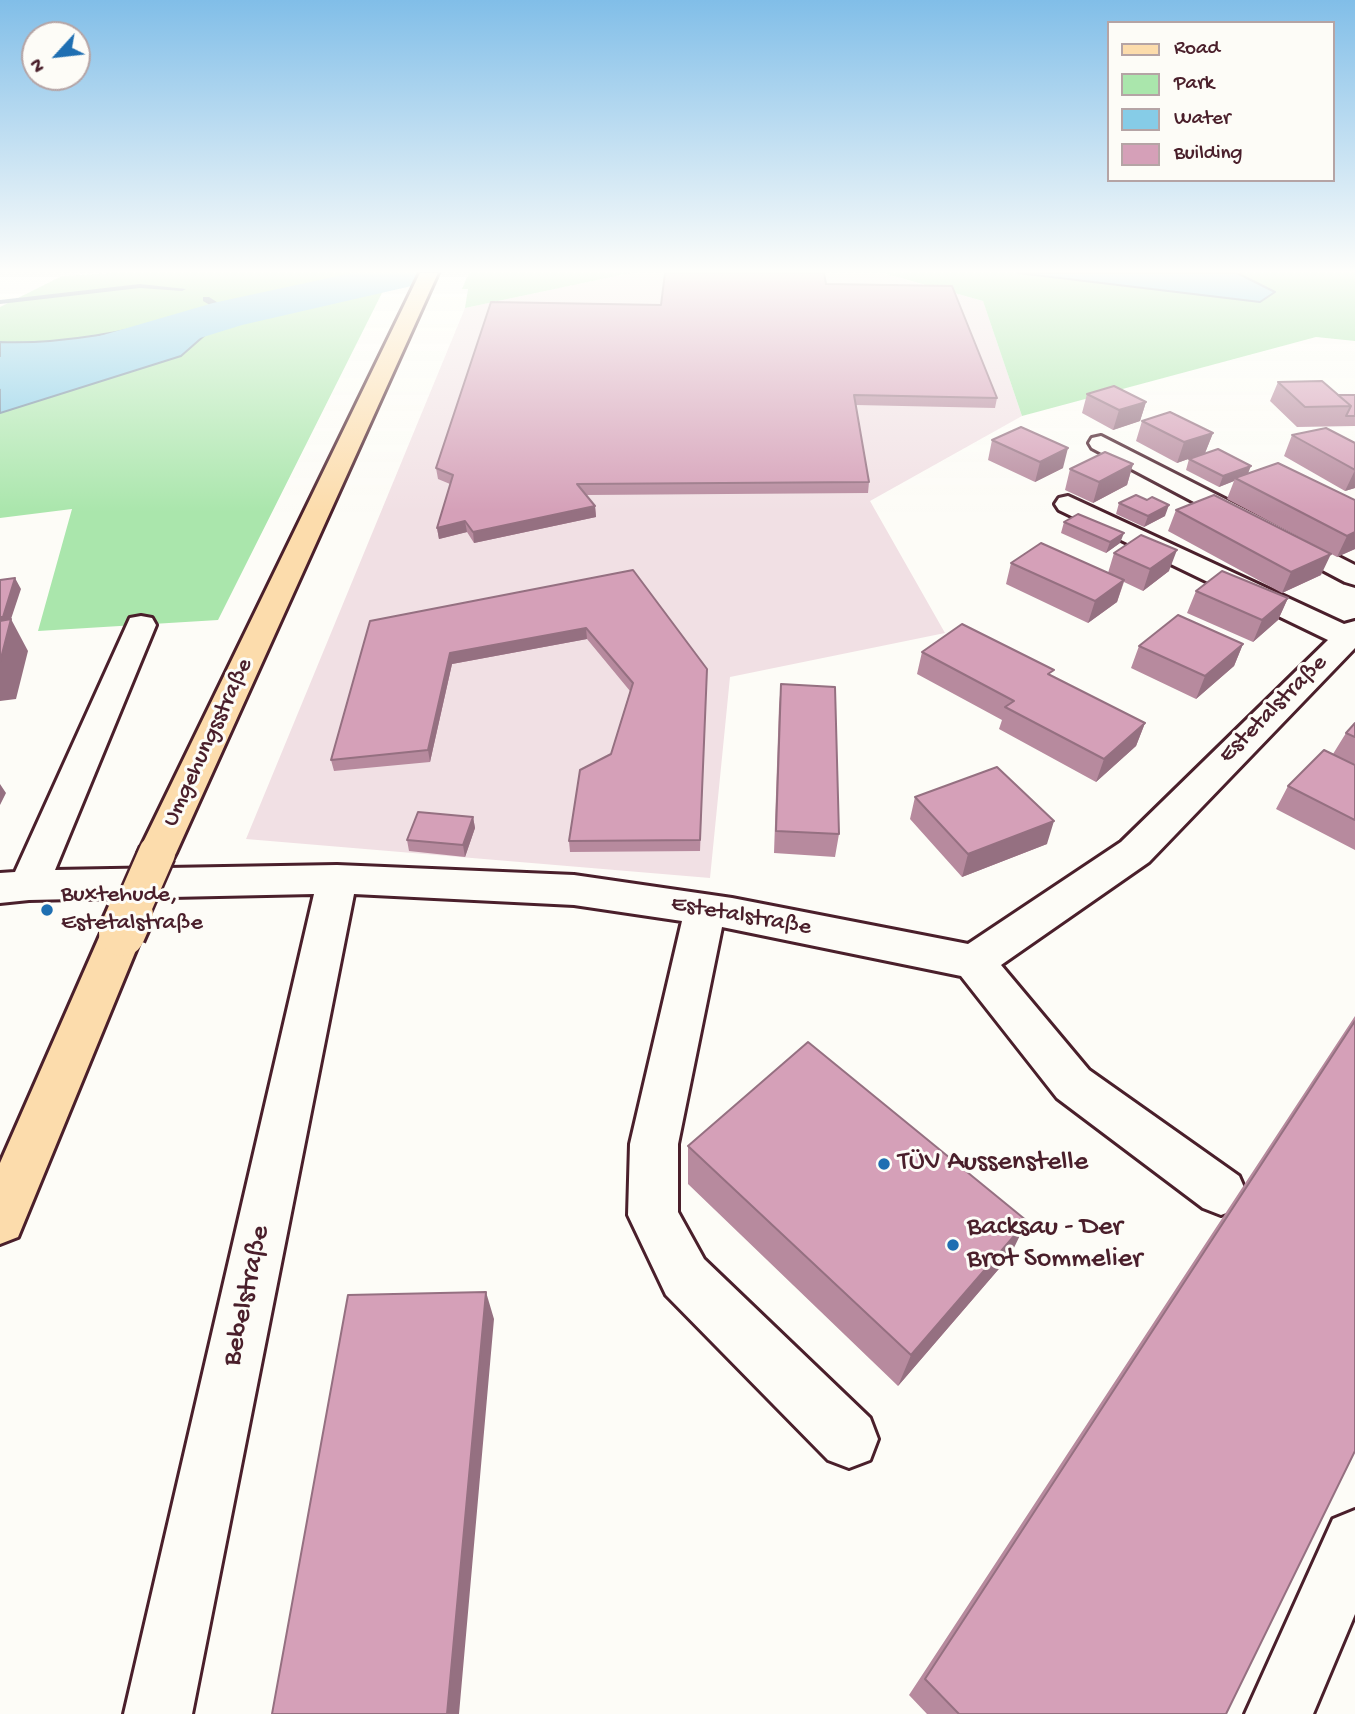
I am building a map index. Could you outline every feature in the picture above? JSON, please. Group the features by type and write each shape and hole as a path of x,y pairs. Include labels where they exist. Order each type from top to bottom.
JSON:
{"main road":[{"name":"Umgehungsstraße","path":"0,1220 157,853 392,353"}],"street":[{"path":"1101,443 1355,576"},
{"path":"1068,505 1351,634"},
{"path":"15,886 141,625"},
{"name":"Estetalstraße","path":"15,886 337,879 574,890 705,909 974,961 1135,852 1351,634"},
{"name":"Bebelstraße","path":"158,1714 337,879"},
{"path":"705,909 654,1144 653,1214 685,1277 849,1439"},
{"path":"974,961 1073,1084 1221,1192"},
{"path":"1279,1714 1355,1541"}],"shaded area":[{"path":"446,353 1001,353 1022,416 870,501 945,633 730,677 710,878 246,839"}],"green space":[{"path":"185,353 352,353 218,620 38,631 72,509 0,518 0,413"},
{"path":"1001,353 1257,353 1022,416"}],"water":[{"path":"0,353 184,353 181,356 0,413"}],"building":[{"path":"474,353 979,353 997,398 854,395 869,482 577,484 595,506 473,532 465,521 437,528 453,475 436,468"},
{"path":"1322,381 1351,406 1305,407 1278,382"},
{"path":"1114,386 1146,402 1119,410 1087,394"},
{"path":"1338,395 1355,395 1355,416 1346,416 1351,406"},
{"path":"1170,412 1213,433 1184,442 1142,421"},
{"path":"1021,427 1068,448 1040,462 992,440"},
{"path":"1326,428 1355,443 1355,470 1292,435"},
{"path":"1218,449 1251,466 1223,476 1189,459"},
{"path":"1105,452 1133,464 1099,482 1070,469"},
{"path":"1278,463 1355,500 1355,532 1347,536 1235,478"},
{"path":"1136,495 1147,500 1152,497 1169,505 1148,516 1119,503"},
{"path":"1214,495 1331,554 1291,572 1176,510"},
{"path":"1078,514 1124,533 1110,542 1064,522"},
{"path":"1141,535 1177,550 1150,569 1114,553"},
{"path":"1041,543 1124,580 1095,601 1011,563"},
{"path":"633,570 707,669 700,840 569,841 580,770 611,754 633,683 586,628 450,653 428,750 331,760 370,621"},
{"path":"1222,571 1288,598 1262,620 1196,591"},
{"path":"15,578 3,617 0,617 0,580"},
{"path":"1178,615 1243,644 1205,676 1139,646"},
{"path":"11,619 0,662 0,621"},
{"path":"962,624 1054,670 1048,674 1145,723 1104,759 1005,707 1014,701 922,652"},
{"path":"781,684 835,687 839,834 776,831"},
{"path":"1355,723 1355,737 1346,733"},
{"path":"1324,750 1355,765 1355,820 1288,786"},
{"path":"997,767 1054,821 968,854 915,797"},
{"path":"418,812 473,817 463,845 407,840"},
{"path":"1355,1021 1355,1451 1226,1714 959,1714 925,1679"},
{"path":"808,1042 1027,1221 911,1355 688,1146"},
{"path":"486,1292 447,1714 272,1714 348,1295"}],"waterway":[{"path":"0,373 98,353"}],"place":[{"name":"Buxtehude, Estetalstraße","path":"47,910"},
{"name":"TÜV Aussenstelle","path":"884,1164"},
{"name":"Backsau - Der Brot Sommelier","path":"953,1245"}]}
